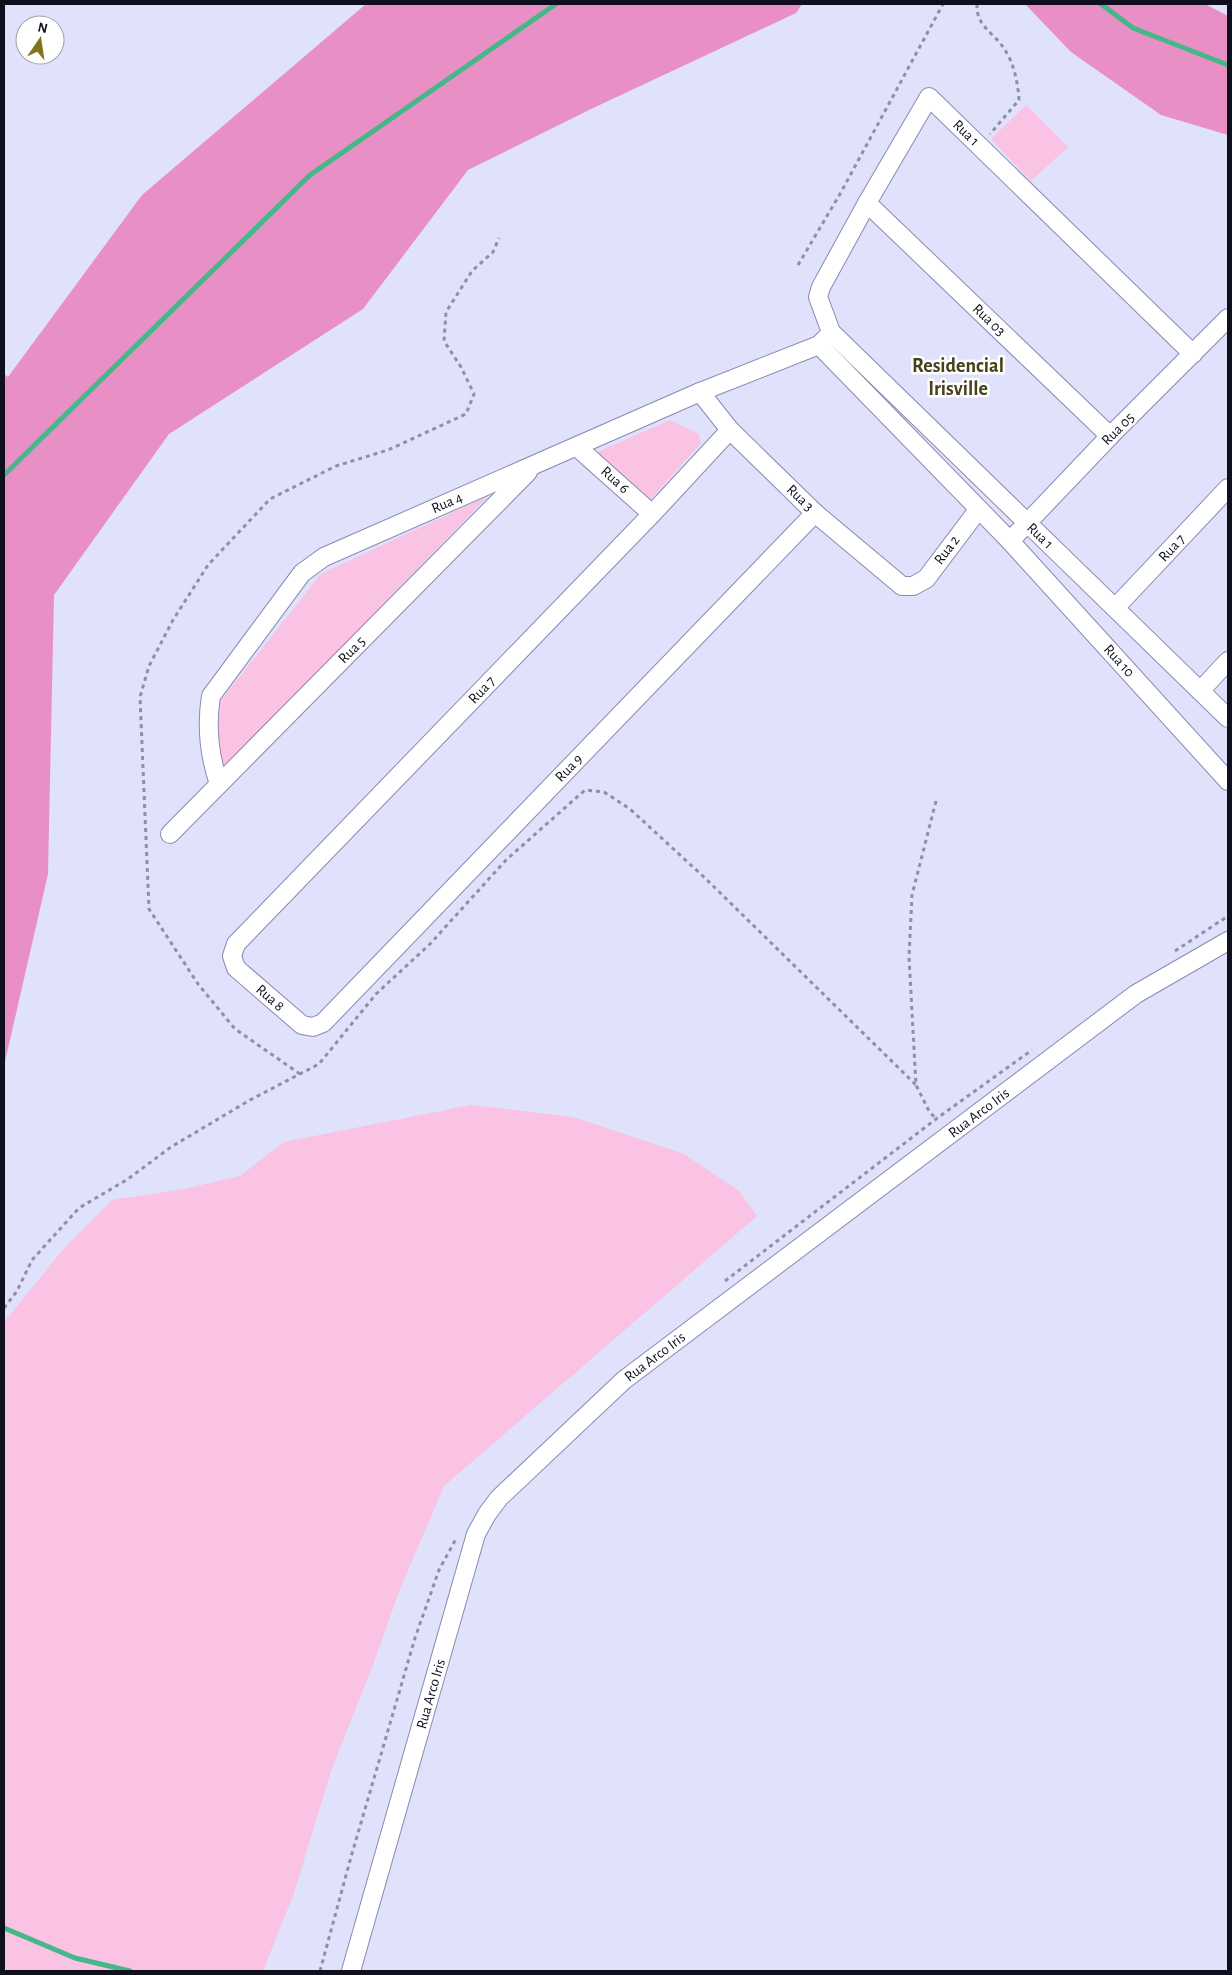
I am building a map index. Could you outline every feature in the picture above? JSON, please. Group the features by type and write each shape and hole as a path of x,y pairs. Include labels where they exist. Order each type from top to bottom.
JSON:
{"street":[{"name":"Rua 1","path":"1193,354 929,97 867,203 821,287 818,297 831,332 1228,718"},
{"name":"Rua 03","path":"867,203 1110,436"},
{"name":"Rua 05","path":"1010,541 1110,436 1228,318"},
{"path":"819,346 831,332"},
{"name":"Rua 1","path":"819,346 1010,541"},
{"name":"Rua 4","path":"219,784 212,763 208,741 211,696 302,573 324,557 700,392 819,346"},
{"name":"Rua 3","path":"700,392 730,430 815,513 902,586 913,586"},
{"name":"Rua 7","path":"234,950 236,944 652,514 730,430"},
{"name":"Rua 6","path":"578,447 652,514"},
{"name":"Rua 5","path":"170,834 534,466"},
{"name":"Rua 7","path":"1115,608 1228,488"},
{"name":"Rua 2","path":"913,586 926,579 978,510"},
{"name":"Rua 9","path":"323,1023 815,513"},
{"name":"Rua 10","path":"1010,541 1228,781"},
{"path":"1200,691 1228,661"},
{"name":"Rua Arco Iris","path":"351,1971 476,1534 499,1498 624,1380 1136,994 1228,941"},
{"name":"Rua 8","path":"234,950 232,956 236,968 302,1025 313,1027 323,1023"}],"path":[{"path":"798,265 840,194 943,4"},
{"path":"976,4 976,15 983,26 1004,47 1010,59 1019,100 978,145"},
{"path":"4,1308 17,1291 32,1260 79,1208 128,1179 179,1142 250,1100 319,1064 376,994 430,944 506,860 585,790 604,792 630,809 705,878 826,999 916,1085 929,1111 947,1137"},
{"path":"916,1085 910,958 912,895 936,801"},
{"path":"1172,953 1228,916"},
{"path":"719,1286 936,1119 1036,1047"},
{"path":"320,1971 415,1638 439,1570 461,1532"}],"shaded area":[{"path":"366,4 802,4 796,13 589,110 468,170 363,309 169,434 54,595 48,874 4,1066 4,374 8,377 142,195"},
{"path":"1025,4 1205,4 1228,16 1228,135 1161,115 1071,52"},
{"path":"1026,105 1068,147 1031,181 991,139"},
{"path":"670,420 699,434 701,443 640,511 632,508 582,466 584,458"},
{"path":"488,496 224,769 217,765 218,704 321,574"},
{"path":"471,1105 573,1117 684,1154 739,1191 757,1216 444,1486 400,1589 374,1662 331,1771 294,1893 263,1971 4,1971 4,1322 66,1246 112,1200 184,1189 240,1176 284,1142"}],"waterway":[{"path":"4,475 310,175 556,4"},
{"path":"1101,4 1133,28 1228,65"},
{"path":"4,1928 75,1958 130,1971"}],"district":[{"name":"Residencial Irisville","path":"958,378"}]}
